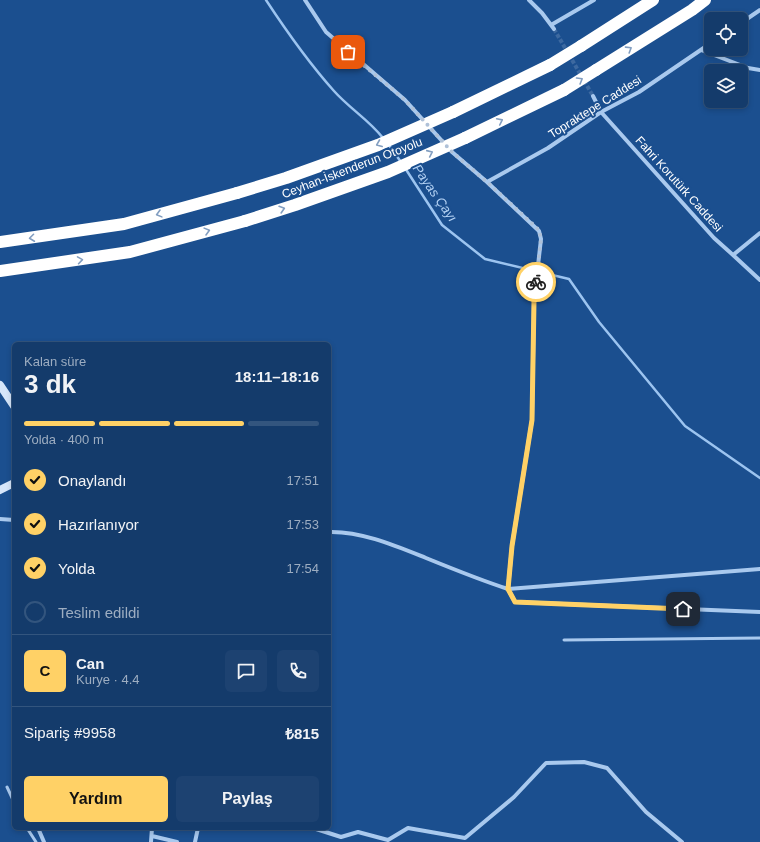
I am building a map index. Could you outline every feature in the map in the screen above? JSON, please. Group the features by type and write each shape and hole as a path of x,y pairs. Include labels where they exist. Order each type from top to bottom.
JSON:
{"highway":[{"name":"Ceyhan-İskenderun Otoyolu","path":"0,242 124,224 286,178 378,145 453,112 550,65 653,0"},
{"name":"Ceyhan-İskenderun Otoyolu","path":"0,272 130,252 245,221 388,172 465,138 564,90 692,10 705,0"}],"street":[{"path":"305,0 326,32 405,100 452,152 539,230 541,239 534,301 532,420 512,546 508,589 515,602 760,612"},
{"path":"529,0 553,27 594,0"},
{"path":"748,18 760,10"},
{"name":"Topraktepe Caddesi","path":"487,182 548,148 601,112 639,92 704,48"},
{"path":"701,50 748,68 760,70"},
{"name":"Fahri Korutürk Caddesi","path":"593,96 601,112 714,238 760,280"},
{"path":"733,255 760,233"},
{"path":"0,385 12,403"},
{"path":"0,490 12,484"},
{"path":"0,518 12,520"},
{"path":"331,532 337,531 383,540 484,581 508,589 760,569"},
{"path":"319,830 341,837 358,832 388,840 408,828 464,838 514,797 546,763 584,762 607,768 646,812 682,842"},
{"path":"39,830 44,842"},
{"path":"151,842 152,830"},
{"path":"195,842 198,830"},
{"path":"152,836 177,842"}],"lane":[{"path":"564,640 760,638"},
{"path":"7,787 12,798"},
{"path":"28,830 36,842"}],"waterway":[{"name":"Payas Çayı","path":"266,0 298,47 325,80 340,97 372,125 383,138"},
{"name":"Payas Çayı","path":"388,144 401,162"},
{"name":"Payas Çayı","path":"405,168 442,225 485,259 569,279 599,322 685,426 760,478"}],"tunnel":[{"path":"554,29 593,96"}],"way so far":[{"path":"348,52 405,100 452,152 539,230 541,239 536,282"}],"route":[{"path":"536,282 534,301 532,420 512,546 508,589 515,602 683,609"}]}
